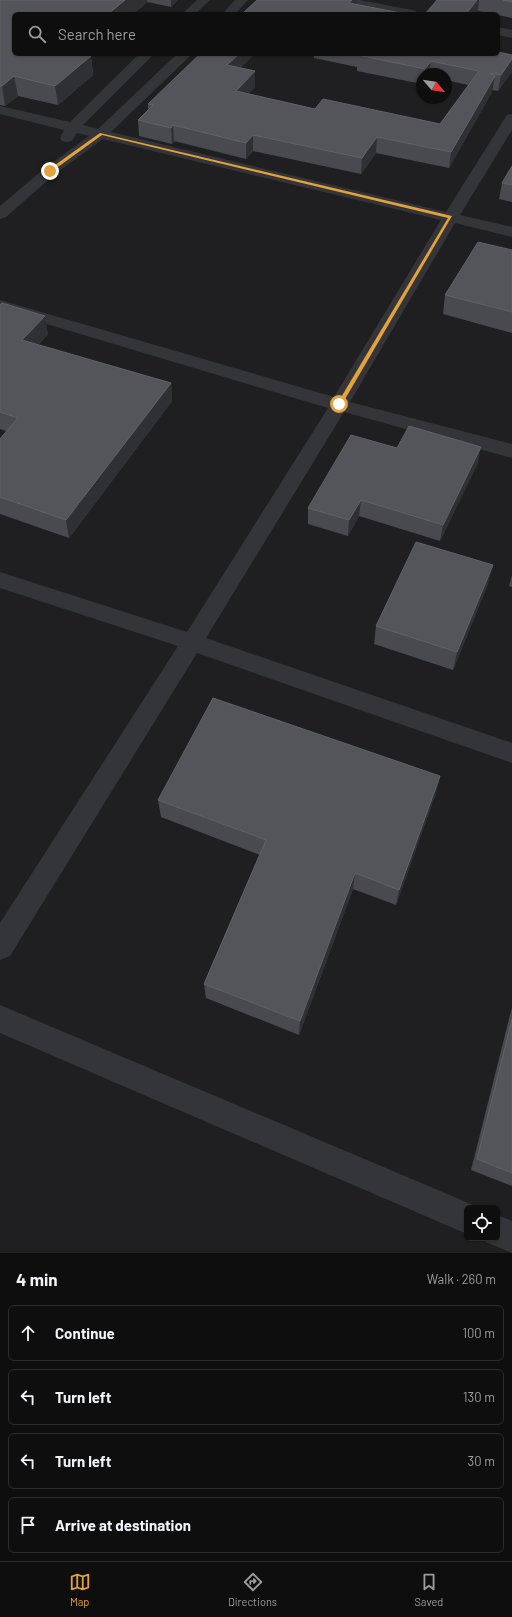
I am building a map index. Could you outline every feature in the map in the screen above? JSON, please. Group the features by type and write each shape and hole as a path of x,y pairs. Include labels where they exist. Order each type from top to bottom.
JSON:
{"street":[{"path":"190,12 204,0"},
{"path":"230,12 242,0"},
{"path":"342,0 410,10"},
{"path":"500,31 512,34"},
{"path":"50,171 72,128 145,56"},
{"path":"0,214 50,171 101,134 184,56"},
{"path":"0,110 512,232"},
{"path":"0,947 192,642 339,404 450,217 512,118"},
{"path":"0,305 339,404 512,451"},
{"path":"0,580 192,642 512,753"},
{"path":"0,1019 464,1217"},
{"path":"500,1232 512,1237"}],"shaded area":[{"path":"0,0 512,0 512,1253 0,1253"}],"building":[{"path":"0,0 125,0 110,12 12,12 12,56 91,56 55,86 14,76 0,86"},
{"path":"257,0 352,0 349,3 396,12 244,12"},
{"path":"437,0 477,0 468,12 427,12"},
{"path":"500,52 512,55 512,59 501,75 490,73 495,76 451,152 377,137 362,158 253,135 246,143 173,125 171,128 138,120 153,105 148,104 198,56 237,56 227,65 255,71 236,91 315,109 323,99 440,124 479,71 431,61 426,68 420,68 363,56 500,56"},
{"path":"512,166 512,185 502,183"},
{"path":"478,242 512,250 512,312 445,295"},
{"path":"2,303 45,316 22,340 171,383 66,520 0,497 0,439 18,418 0,412 0,305"},
{"path":"409,426 481,447 443,525 361,500 349,520 308,508 351,435 397,448"},
{"path":"416,542 493,565 457,652 376,626"},
{"path":"213,698 440,776 399,890 355,873 300,1021 204,984 266,840 158,800"},
{"path":"512,1019 512,1173 477,1159"}],"route":[{"path":"50,171 101,134 450,217 339,404"}]}
